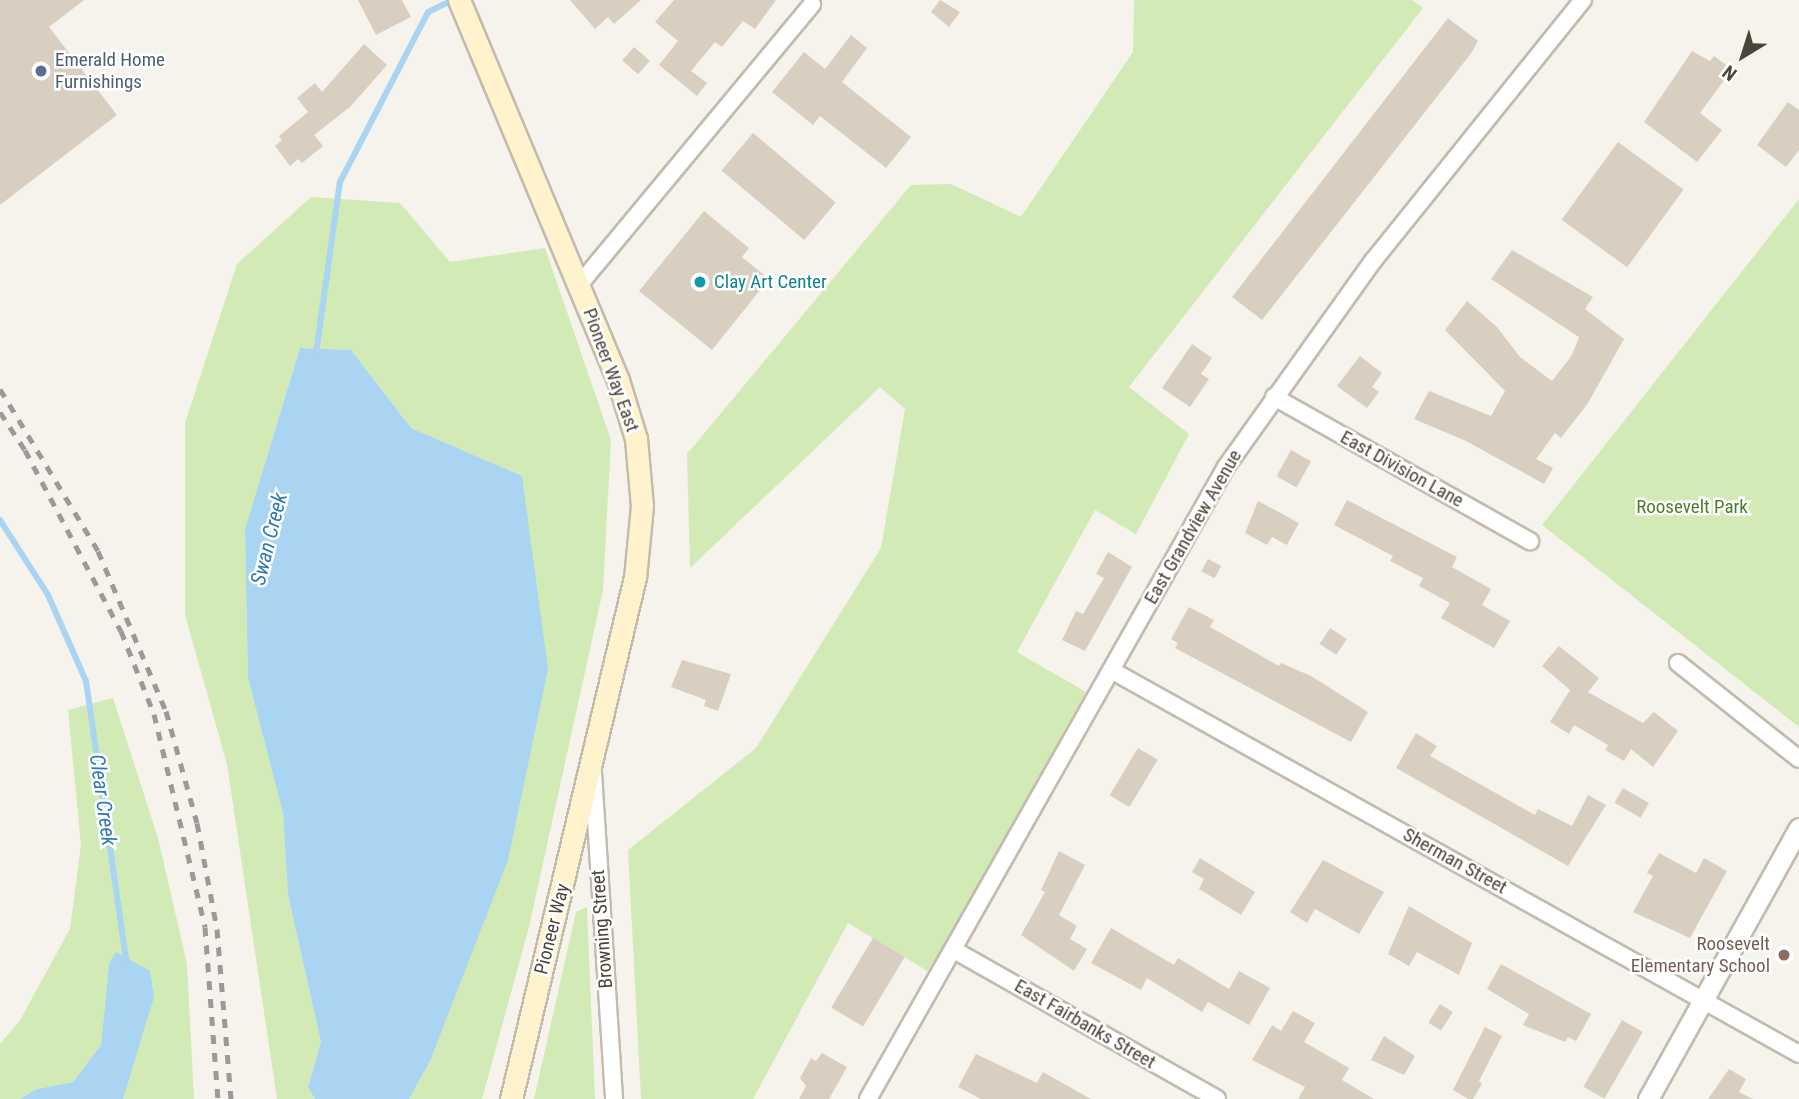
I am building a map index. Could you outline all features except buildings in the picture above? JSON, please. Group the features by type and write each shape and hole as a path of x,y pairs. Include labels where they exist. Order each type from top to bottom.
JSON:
{"main road":[{"name":"Pioneer Way East","path":"459,0 618,380 636,439 642,506 635,577 593,759"},
{"name":"Pioneer Way","path":"511,1099 593,759"}],"street":[{"name":"East Grandview Avenue","path":"868,1099 1226,467 1373,261 1583,0"},
{"path":"579,285 812,4"},
{"name":"East Division Lane","path":"1274,397 1530,541"},
{"path":"1678,663 1799,759"},
{"name":"Sherman Street","path":"1111,670 1799,1054"},
{"name":"Browning Street","path":"593,759 614,1099"},
{"path":"1648,1099 1799,828"},
{"name":"East Fairbanks Street","path":"954,950 1217,1099"}],"green space":[{"path":"1134,0 1412,0 1423,8 1129,387 1189,434 1136,534 1095,510 1017,652 1086,692 929,972 848,923 753,1099 641,1099 628,850 756,748 881,548 905,409 880,387 690,568 687,454 911,185 951,184 1021,217 1133,52"},
{"path":"311,197 400,203 450,262 545,248 611,440 603,590 529,927 482,1099 409,1099 430,1061 522,476 411,428 351,350 300,348 245,529 248,678 283,813 288,895 321,1042 308,1087 315,1099 277,1099 227,764 185,615 185,423 237,264"},
{"name":"Roosevelt Park","path":"1799,199 1799,727 1542,525"},
{"path":"113,698 158,838 187,964 194,1099 123,1099 126,1083 109,964 101,1045 73,1082 37,1089 20,1099 0,1099 0,1044 19,1022 70,929 81,845 68,710"},
{"path":"587,907 595,1099 534,1099 576,912"}],"water":[{"path":"300,348 351,350 411,428 522,476 548,669 508,860 430,1061 409,1099 315,1099 308,1087 321,1042 288,895 283,813 248,678 245,529"},
{"path":"116,952 150,971 154,997 123,1099 20,1099 37,1089 73,1082 101,1045 109,964"}],"waterway":[{"name":"Swan Creek","path":"316,354 340,182 428,12 453,0"},
{"name":"Clear Creek","path":"0,520 48,595 86,681 127,965"}],"railway":[{"path":"0,389 98,551 166,711 197,823 217,929 231,1099"},
{"path":"0,412 25,450 121,631 154,714 205,927 218,1099"}],"place":[{"name":"Emerald Home Furnishings","path":"41,71"},
{"name":"Clay Art Center","path":"700,282"},
{"name":"Roosevelt Elementary School","path":"1784,955"}]}
